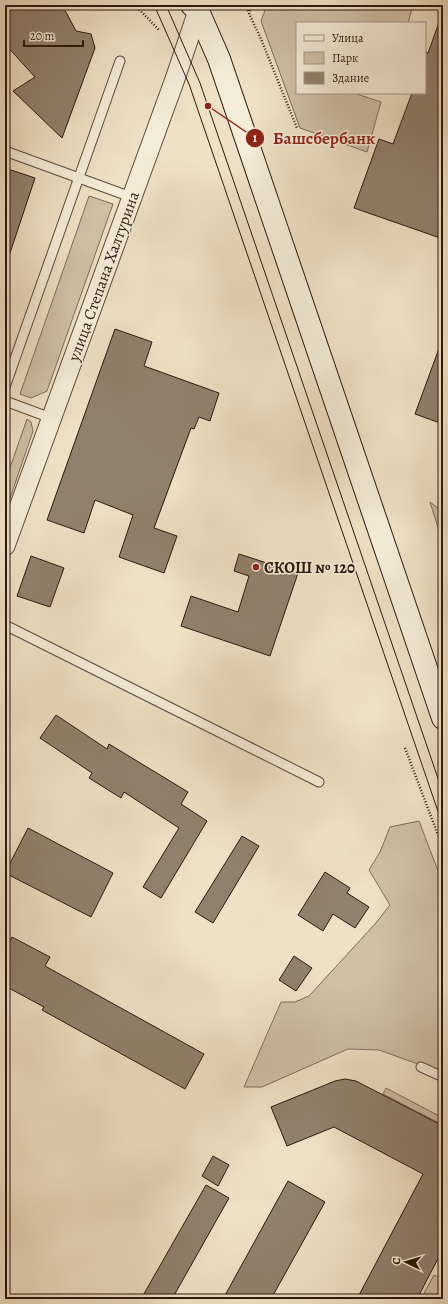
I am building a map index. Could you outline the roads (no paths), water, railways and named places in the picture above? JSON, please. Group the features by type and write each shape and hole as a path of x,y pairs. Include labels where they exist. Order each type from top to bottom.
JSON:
{"main road":[{"path":"197,7 219,60 443,718"}],"street":[{"name":"улица Степана Халтурина","path":"5,546 131,197 197,7"}],"lane":[{"path":"5,386 120,61"},
{"path":"5,151 131,197"},
{"path":"5,401 51,418"},
{"path":"5,625 319,782"},
{"path":"421,1067 443,1077"}],"tram line":[{"path":"153,5 189,84 443,826"},
{"path":"166,5 200,83 443,793"}],"place":[{"name":"Башсбербанк","path":"208,106"},
{"name":"СКОШ № 120","path":"256,567"}]}
